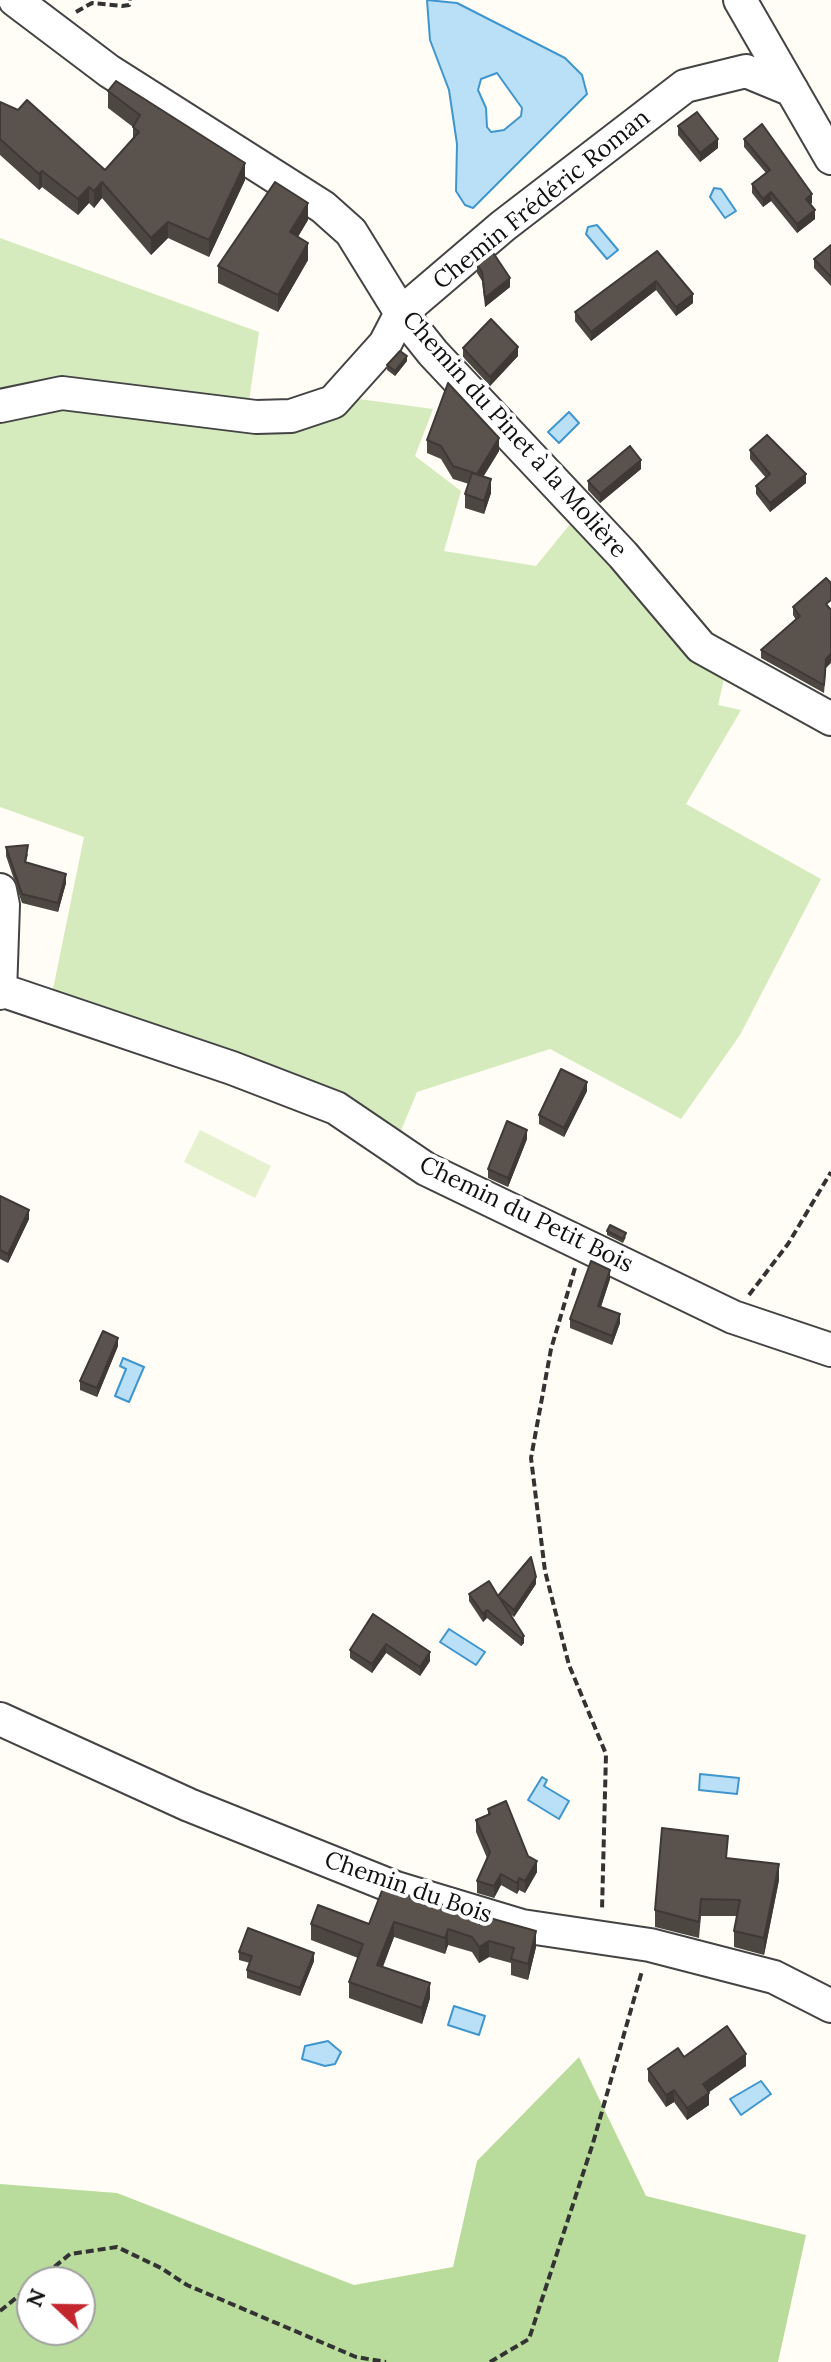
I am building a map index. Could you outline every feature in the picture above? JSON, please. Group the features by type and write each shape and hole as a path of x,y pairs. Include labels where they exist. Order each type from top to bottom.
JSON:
{"street":[{"name":"Chemin du Pinet à la Molière","path":"15,0 57,35 323,207 351,232 401,313 489,414 623,555 701,647 831,719"},
{"path":"740,0 831,158"},
{"name":"Chemin Frédéric Roman","path":"0,406 62,393 256,417 291,416 333,402 385,344 401,313 503,226 685,86 746,71 792,90"},
{"path":"0,890 3,905 1,992"},
{"name":"Chemin du Petit Bois","path":"1,992 232,1068 336,1108 426,1169 733,1317 831,1350"},
{"name":"Chemin du Bois","path":"0,1719 189,1805 396,1888 522,1926 650,1945 774,1977 831,2006"}],"path":[{"path":"57,35 82,7 92,3 129,5 130,0"},
{"path":"733,1317 788,1244 831,1172"},
{"path":"585,1243 566,1292 551,1349 531,1458 545,1571 569,1665 606,1754 601,1937"},
{"path":"490,2362 529,2339 593,2143 650,1945"},
{"path":"56,2266 70,2254 117,2247 161,2268 187,2285 356,2357 386,2362"},
{"path":"0,2311 16,2298"}],"green space":[{"path":"0,238 259,332 245,429 308,428 359,399 433,409 415,456 461,491 444,551 536,566 575,518 692,656 724,679 718,705 741,710 686,804 821,879 740,1035 681,1119 550,1049 417,1092 400,1133 52,994 84,837 0,807"},
{"path":"200,1130 271,1166 255,1198 184,1162"},
{"path":"579,2057 646,2196 806,2235 778,2362 0,2362 0,2184 117,2193 354,2285 453,2267 477,2161"}],"water":[{"path":"427,0 457,3 565,58 582,75 587,94 473,208 465,205 456,191 457,144 449,90 430,40","holes":["497,73 522,108 521,116 504,130 491,132 478,90 481,79"]},
{"path":"714,188 721,189 736,211 725,218 710,197"},
{"path":"597,225 618,250 607,259 586,234 588,227"},
{"path":"569,412 579,423 559,443 548,432"},
{"path":"123,1358 144,1367 129,1402 115,1396 126,1369 120,1366"},
{"path":"449,1629 485,1652 476,1665 440,1642"},
{"path":"700,1774 739,1778 737,1794 699,1790"},
{"path":"542,1777 547,1780 544,1786 569,1801 559,1819 528,1800"},
{"path":"454,2006 485,2016 479,2035 448,2025"},
{"path":"328,2041 341,2052 335,2064 325,2066 302,2059 305,2046"},
{"path":"761,2081 771,2094 741,2115 730,2099"}],"building":[{"path":"116,81 245,163 209,240 168,222 151,238 102,182 94,191 89,187 78,199 42,171 39,174 0,139 0,102 18,110 27,100 105,170 139,132 133,127 140,115 108,91"},
{"path":"697,112 718,139 700,153 678,126"},
{"path":"762,124 812,194 806,199 815,210 797,224 771,192 763,199 752,184 770,170 744,139"},
{"path":"275,182 308,203 290,232 308,243 278,295 218,266"},
{"path":"831,245 831,277 814,259"},
{"path":"492,251 510,278 485,298 482,272 477,264"},
{"path":"657,251 693,294 676,307 656,281 591,332 575,312"},
{"path":"491,319 518,347 490,377 463,348"},
{"path":"400,351 407,356 395,371 387,365"},
{"path":"448,383 499,438 477,474 453,466 441,446 427,440"},
{"path":"767,435 806,474 770,503 756,486 770,474 750,450"},
{"path":"630,446 641,460 600,494 588,481"},
{"path":"472,473 491,479 484,501 465,494"},
{"path":"826,578 831,583 831,600 826,604 831,610 831,654 826,659 824,685 761,650 800,616 793,607"},
{"path":"28,845 25,862 66,874 58,903 22,894 6,847"},
{"path":"561,1069 587,1082 564,1128 539,1115"},
{"path":"507,1121 527,1130 508,1178 488,1169"},
{"path":"0,1196 29,1210 8,1254 0,1250"},
{"path":"610,1225 626,1233 623,1239 607,1231"},
{"path":"591,1261 610,1270 598,1306 620,1314 612,1336 570,1319"},
{"path":"103,1331 118,1338 97,1388 80,1381"},
{"path":"531,1557 536,1577 514,1610 499,1597 524,1636 521,1638 487,1610 483,1614 469,1594 489,1581 498,1596"},
{"path":"373,1614 430,1652 420,1667 386,1644 372,1664 350,1650"},
{"path":"506,1801 528,1856 537,1861 525,1881 519,1878 517,1883 501,1874 494,1886 477,1881 490,1852 476,1820 490,1814 488,1809"},
{"path":"662,1828 728,1836 726,1858 779,1864 764,1938 734,1931 740,1900 701,1899 699,1922 655,1910"},
{"path":"383,1888 536,1931 528,1964 511,1959 514,1948 489,1941 479,1947 472,1937 448,1929 445,1938 394,1922 377,1965 430,1983 422,2008 349,1982 363,1944 311,1924 318,1905 369,1924"},
{"path":"248,1928 314,1953 300,1988 247,1970 252,1956 239,1952"},
{"path":"727,2026 746,2054 703,2084 709,2093 687,2108 674,2090 666,2095 648,2069 678,2048 684,2057"}]}
